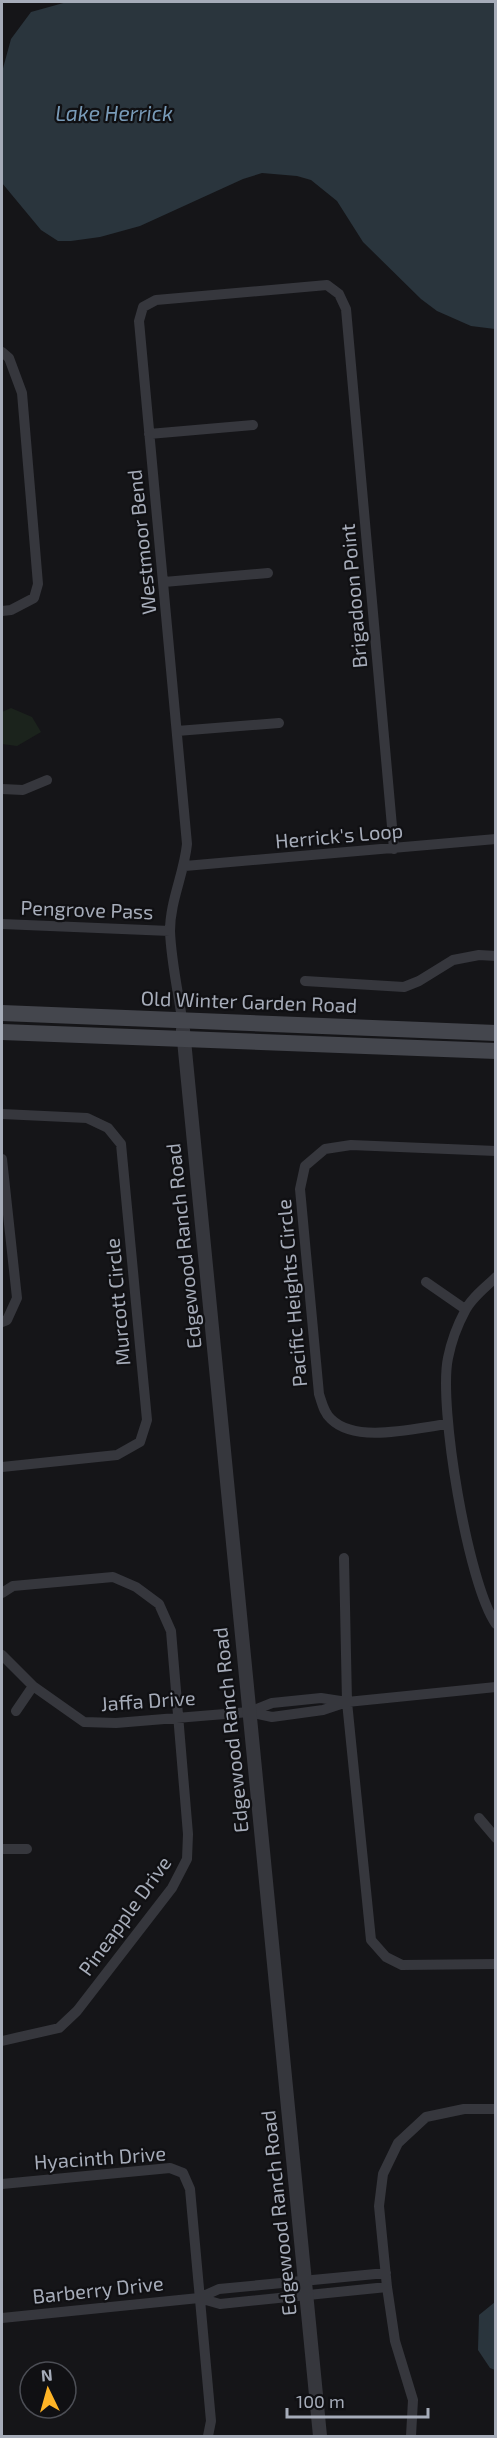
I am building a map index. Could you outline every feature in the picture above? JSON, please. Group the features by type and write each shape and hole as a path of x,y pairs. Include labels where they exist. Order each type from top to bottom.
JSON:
{"main road":[{"name":"Old Winter Garden Road","path":"2,1013 495,1033"},
{"name":"Old Winter Garden Road","path":"2,1032 495,1051"}],"street":[{"name":"Westmoor Bend","path":"182,1019 170,931 174,900 185,866 187,844 139,321 144,307 156,300 327,285 339,294 346,309 349,339"},
{"name":"Brigadoon Point","path":"349,339 394,849"},
{"path":"2,352 9,358 22,393 39,584 34,598 11,610 2,611"},
{"path":"149,434 253,425"},
{"path":"164,582 268,573"},
{"path":"177,731 279,723"},
{"path":"2,789 23,790 47,780"},
{"name":"Herrick's Loop","path":"185,866 495,839"},
{"name":"Pengrove Pass","path":"2,924 170,931"},
{"path":"305,981 404,987 419,981 453,960 479,955 495,956"},
{"name":"Edgewood Ranch Road","path":"182,1019 320,2436"},
{"name":"Murcott Circle","path":"2,1114 87,1118 108,1128 121,1144 147,1420 140,1442 117,1455 2,1467"},
{"name":"Pacific Heights Circle","path":"448,1424 364,1433 345,1429 330,1419 324,1411 319,1394 300,1189 305,1166 325,1149 351,1145 495,1151"},
{"path":"2,1158 17,1298 7,1320 2,1322"},
{"path":"495,1277 465,1310 448,1358 445,1383 448,1424 470,1560 487,1612 495,1624"},
{"path":"426,1282 465,1310"},
{"path":"344,1558 347,1702 371,1940 386,1957 402,1965 495,1964"},
{"name":"Pineapple Drive","path":"2,1593 13,1586 113,1577 136,1587 159,1604 171,1631 188,1842 187,1859 172,1888 77,2011 59,2028 2,2041"},
{"name":"Jaffa Drive","path":"2,1655 33,1686 84,1722 116,1723 249,1712 272,1717 322,1710 347,1702 495,1687"},
{"path":"16,1711 33,1686"},
{"path":"479,1818 495,1838"},
{"path":"2,1849 27,1849"},
{"path":"411,2436 412,2400 395,2342 387,2287 379,2206 383,2174 398,2142 426,2117 464,2109 495,2109"},
{"name":"Hyacinth Drive","path":"2,2184 170,2168 183,2173 190,2189 212,2421 208,2436"},
{"name":"Barberry Drive","path":"2,2318 199,2298 219,2289 386,2273"},
{"name":"Barberry Drive","path":"199,2298 220,2304 387,2287"}],"shaded area":[{"path":"11,708 32,717 41,732 17,746 2,744 2,712"}],"water":[{"name":"Lake Herrick","path":"67,2 495,2 495,329 471,326 437,311 421,299 363,242 337,201 311,180 297,176 262,173 243,179 140,226 100,237 58,241 41,230 2,183 2,72 11,39 31,12"},
{"path":"495,2302 495,2370 490,2368 478,2350 479,2315"}]}
